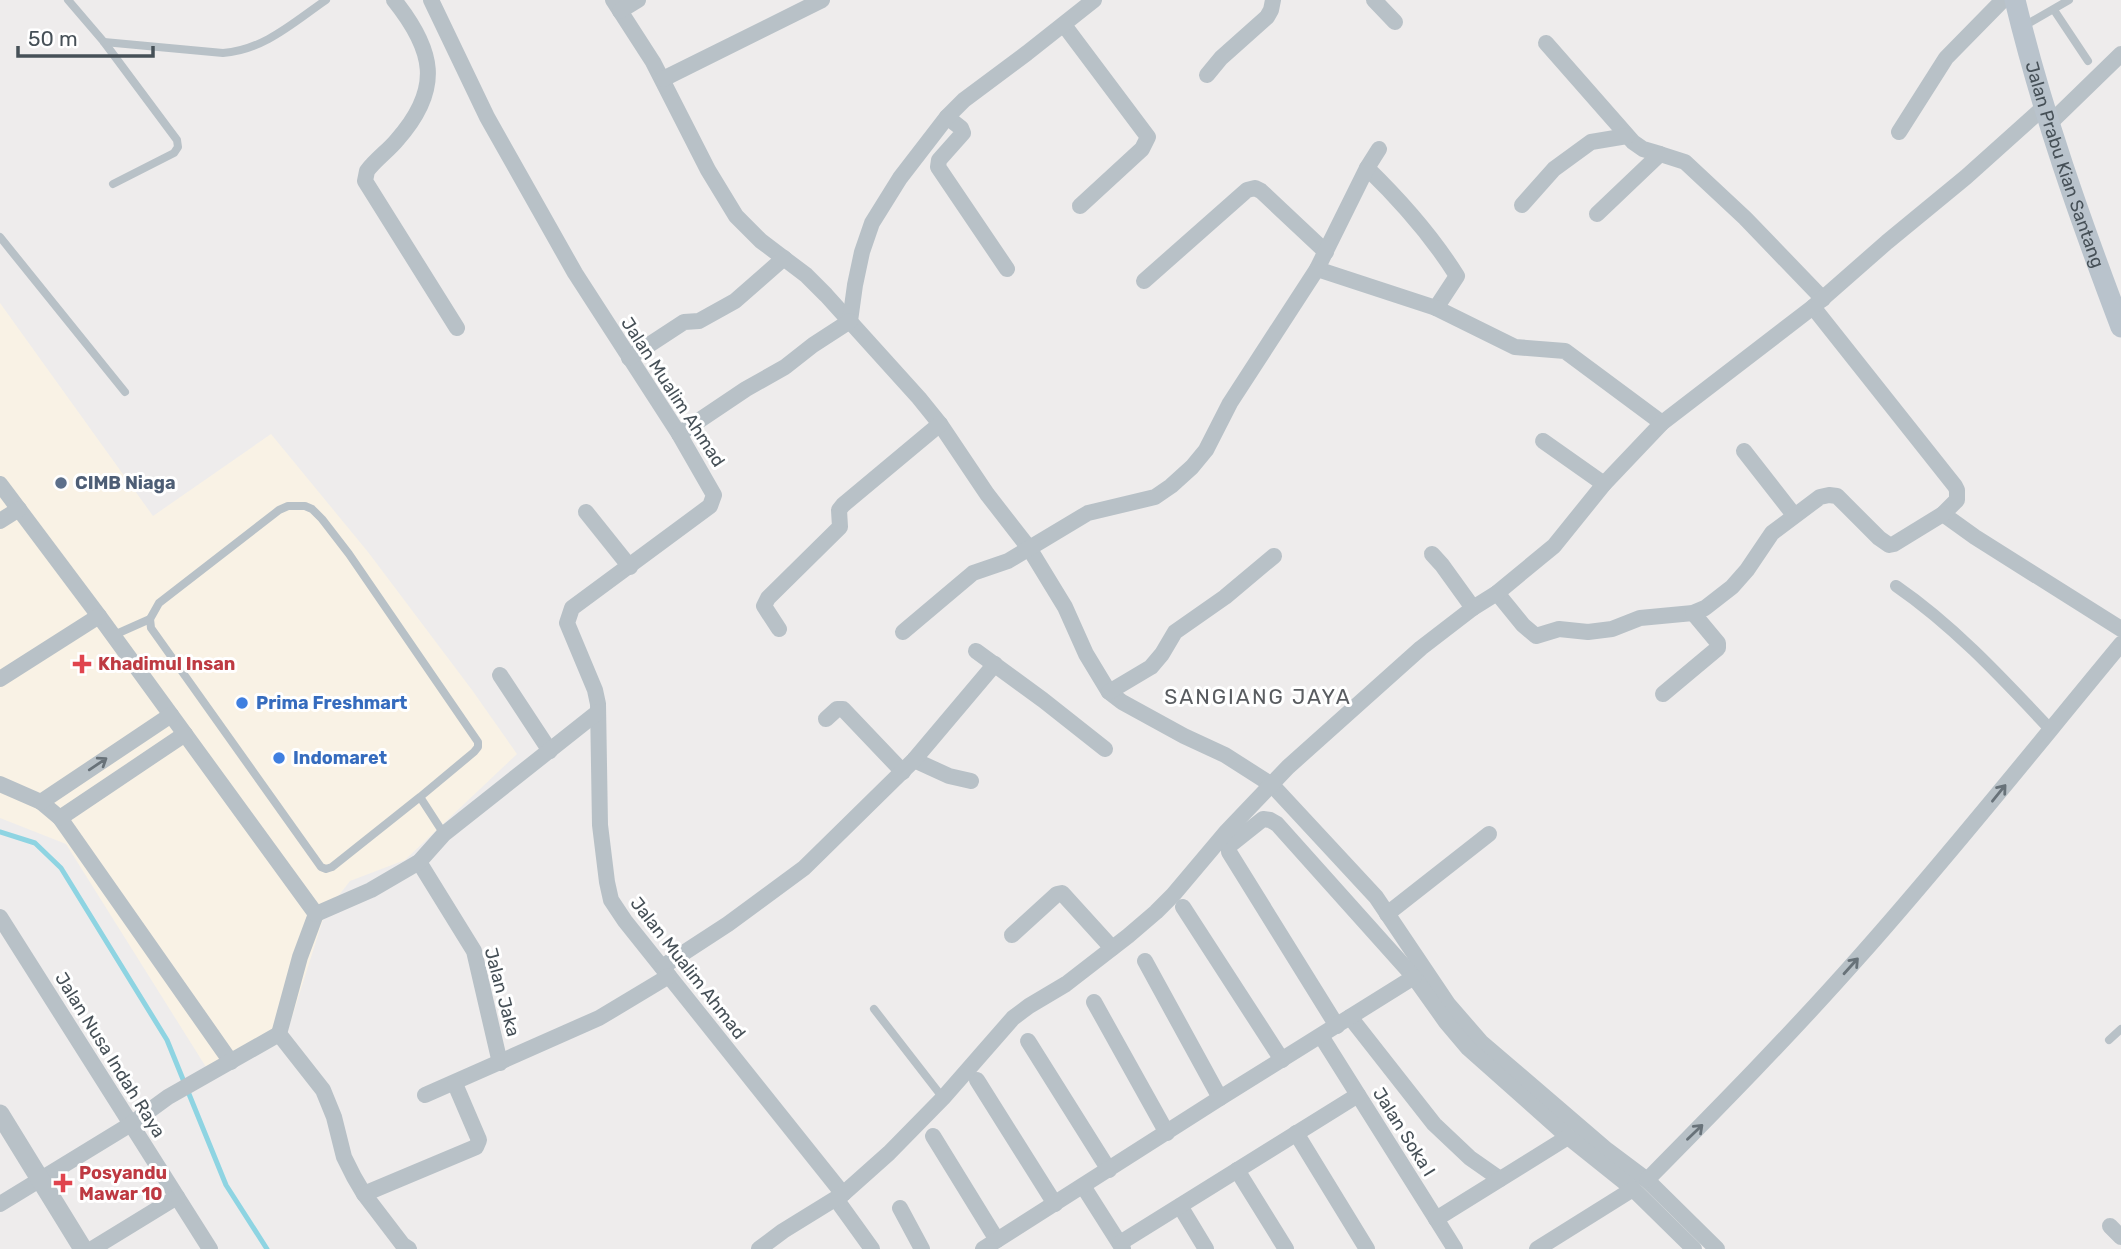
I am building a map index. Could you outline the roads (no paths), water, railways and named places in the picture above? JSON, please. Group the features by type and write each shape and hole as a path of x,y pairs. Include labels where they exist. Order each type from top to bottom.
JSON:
{"main road":[{"name":"Jalan Prabu Kian Santang","path":"2015,0 2046,115 2071,194 2114,286 2121,327"}],"street":[{"path":"394,0 412,22 425,50 428,74 425,98 414,120 367,171 365,181 457,328"},
{"name":"Jalan Mualim Ahmad","path":"431,0 486,117 575,273 713,491 710,506 572,608 569,615 568,623 598,704 600,825 611,900 839,1196 872,1249"},
{"path":"638,0 617,5 663,79 708,170 736,216 754,235 813,282 940,424 987,494 1029,548 1065,607 1086,654 1110,692 1145,715 1225,755 1272,785 1353,871 1387,914 1448,1004 1481,1042 1717,1249"},
{"path":"663,79 822,0"},
{"path":"679,434 746,389 785,367 850,321 862,252 872,223 900,178 947,117 964,100 1094,0"},
{"path":"1207,75 1221,58 1266,17 1273,0"},
{"path":"1374,0 1395,22"},
{"path":"1899,132 1945,58 2003,0"},
{"path":"1064,24 1148,137 1142,149 1080,206"},
{"path":"1497,593 1532,634 1539,637 1559,629 1588,632 1612,629 1640,618 1693,613 1705,608 1732,587 1772,533 1820,497 1833,495 1845,503 1889,545 1943,514 1957,499 1955,486 1818,303 1745,218 1685,162 1637,146 1546,43"},
{"path":"759,1249 839,1196 889,1153 943,1098 1013,1018 1066,984 1128,936 1174,895 1227,831 1288,767 1421,648 1497,593 1554,546 1604,484 1662,423 1818,303 1966,177 2121,54"},
{"path":"947,117 961,128 963,133 939,160 938,167 1007,270"},
{"path":"1522,205 1554,169 1591,142 1628,136"},
{"path":"903,632 973,573 1001,564 1087,513 1155,497 1192,467 1206,450 1230,403 1317,269 1379,149"},
{"path":"1597,214 1660,154"},
{"path":"1367,168 1403,204 1444,255 1457,276 1436,308"},
{"path":"1144,281 1252,188 1261,191 1326,252"},
{"path":"629,358 684,322 699,321 735,301 784,258"},
{"path":"1317,269 1436,308 1515,347 1565,351 1662,423"},
{"path":"779,629 765,611 765,601 840,527 840,507 940,424"},
{"path":"1543,441 1604,484"},
{"path":"1744,451 1794,515"},
{"path":"0,484 114,635 316,914"},
{"path":"0,521 19,509"},
{"path":"586,512 629,567"},
{"path":"1943,514 2121,629"},
{"path":"1432,554 1473,608"},
{"path":"1110,692 1151,667 1175,632 1225,597 1274,556"},
{"path":"1896,586 1990,665 2050,729"},
{"path":"1663,694 1718,648 1718,643 1693,613"},
{"path":"0,679 99,616"},
{"path":"1536,1249 1640,1184 1718,1110 1858,958 2121,644"},
{"path":"976,651 1044,700 1105,749"},
{"path":"425,1096 599,1018 804,869 914,760 995,664"},
{"path":"500,674 550,751"},
{"path":"825,719 837,709 843,709 902,772"},
{"path":"0,1204 131,1124 168,1097 279,1034 300,957 316,914 371,890 419,862 444,834 598,712"},
{"path":"41,802 171,715"},
{"path":"60,818 186,734"},
{"path":"914,760 949,776 971,781"},
{"path":"0,783 41,802 60,818 231,1062"},
{"path":"1500,1179 1470,1158 1434,1124 1343,1021 1229,852 1229,846 1263,819 1277,824 1414,977 1468,1048 1569,1138 1640,1184 1688,1247"},
{"path":"1387,914 1489,834"},
{"name":"Jalan Jaka","path":"419,862 474,951 500,1063"},
{"path":"1012,935 1057,894 1062,893 1112,948"},
{"path":"1183,906 1282,1060"},
{"name":"Jalan Nusa Indah Raya","path":"0,917 210,1249"},
{"path":"1145,961 1220,1098"},
{"path":"933,1136 990,1245 1414,977"},
{"path":"1094,1002 1167,1133"},
{"path":"279,1034 323,1090 334,1117 344,1157 364,1194 404,1248"},
{"name":"Jalan Soka I","path":"1321,1036 1455,1249"},
{"path":"1028,1041 1109,1170"},
{"path":"977,1080 1055,1204"},
{"path":"364,1194 476,1147 479,1140 455,1084"},
{"path":"1083,1186 1121,1246 1358,1095"},
{"path":"0,1114 83,1249"},
{"path":"1296,1133 1367,1249"},
{"path":"1436,1219 1569,1138"},
{"path":"1237,1170 1286,1249"},
{"path":"92,1249 177,1197"},
{"path":"1180,1206 1206,1249"},
{"path":"900,1208 922,1249"}],"lane":[{"path":"68,0 104,42 177,140 178,147 174,153 113,184"},
{"path":"104,42 223,53 240,52 260,46 326,0"},
{"path":"2021,27 2069,0"},
{"path":"2054,10 2088,61"},
{"path":"0,237 125,392"},
{"path":"297,505 313,509 349,554 478,742 478,747 332,867 323,868 151,628 150,619 159,603 279,510 297,505"},
{"path":"114,635 150,619"},
{"path":"420,797 444,834"},
{"path":"874,1009 943,1098"},
{"path":"2109,1040 2121,1029"}],"waterway":[{"path":"0,832 35,843 61,868 167,1040 226,1185 267,1249"}],"place":[{"name":"CIMB Niaga","path":"61,483"},
{"name":"Khadimul Insan","path":"82,664"},
{"name":"Prima Freshmart","path":"242,703"},
{"name":"Indomaret","path":"279,758"},
{"name":"Posyandu Mawar 10","path":"63,1183"}],"district":[{"name":"SANGIANG JAYA","path":"1258,696"}]}
